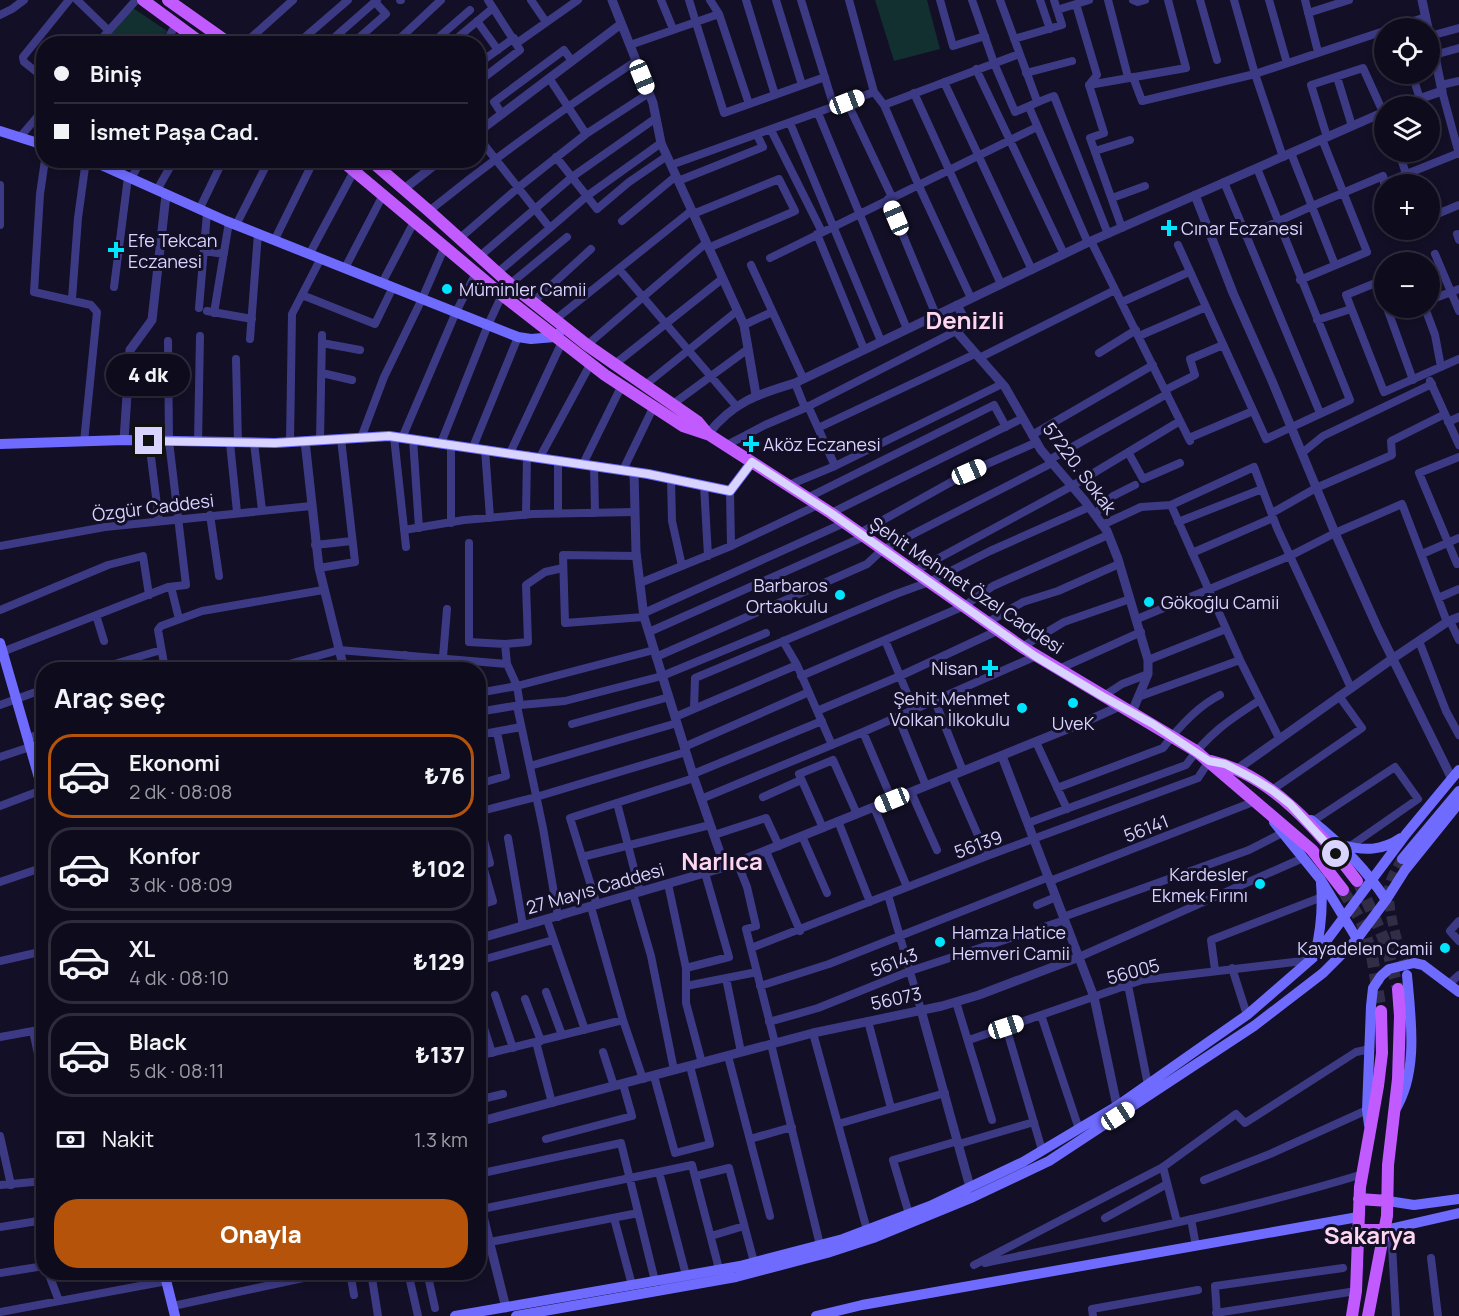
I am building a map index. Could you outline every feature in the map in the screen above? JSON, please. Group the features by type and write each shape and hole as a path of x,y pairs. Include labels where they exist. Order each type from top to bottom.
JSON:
{"main road":[{"path":"143,0 192,36"},
{"path":"168,0 219,36"},
{"path":"0,131 36,142"},
{"path":"108,168 232,224 275,239 518,337 551,336"},
{"path":"350,168 551,336 653,408 683,426 708,434"},
{"path":"381,168 510,285 587,345 698,422 708,434"},
{"path":"551,336 561,323"},
{"name":"Şehit Mehmet Özel Caddesi","path":"708,434 831,513 1035,656 1172,736 1209,761"},
{"path":"0,444 124,440 254,443 403,438 628,471 730,491 752,462"},
{"path":"1,648 3,665 16,699 36,770"},
{"path":"1209,761 1225,764 1272,790 1345,846 1386,900"},
{"path":"1209,761 1249,798 1312,850 1343,890"},
{"path":"455,1316 754,1262 820,1245 909,1214 1023,1162 1117,1106 1247,1015 1313,958 1406,834 1455,774"},
{"path":"1249,798 1245,788 1248,782 1254,779"},
{"path":"1402,859 1459,791"},
{"path":"516,1316 736,1277 827,1253 873,1238 974,1197 1049,1161 1254,1026 1323,973 1357,939 1405,870 1459,802"},
{"path":"1290,804 1327,843 1358,881"},
{"path":"1269,815 1321,880 1357,939"},
{"path":"1345,846 1367,850 1377,849 1393,844 1406,834"},
{"path":"1313,958 1321,932 1321,880"},
{"path":"1313,958 1323,973"},
{"path":"1370,1128 1367,1110 1374,988 1381,976 1389,969 1414,963 1423,965 1459,992"},
{"path":"1394,1113 1404,1097 1410,1068 1411,1019 1407,975"},
{"path":"1368,1316 1385,1230 1388,1201 1388,1165 1398,1079 1400,1016 1398,989"},
{"path":"1352,1316 1356,1291 1359,1199 1382,1053 1381,1011"},
{"path":"1359,1199 1414,1205 1459,1199"},
{"path":"1357,1230 1385,1230 1459,1213"},
{"path":"817,1316 862,1305 1358,1217"},
{"path":"167,1280 174,1311"}],"street":[{"path":"0,15 24,0"},
{"path":"40,36 69,0"},
{"path":"76,0 108,30"},
{"path":"103,36 136,0"},
{"path":"253,36 293,0"},
{"path":"306,36 348,0"},
{"path":"403,36 441,0"},
{"path":"486,75 520,50 488,0"},
{"path":"531,0 546,22"},
{"path":"486,58 546,22 576,0"},
{"path":"661,0 673,29"},
{"path":"689,0 724,113 825,77"},
{"path":"710,0 719,14 749,104"},
{"path":"746,0 775,95"},
{"path":"776,0 802,85"},
{"path":"801,0 834,107"},
{"path":"849,0 874,92 884,105 971,298"},
{"path":"940,0 954,46 985,36"},
{"path":"972,0 994,63 1015,112 1037,101 1054,96 1108,234"},
{"path":"1000,0 1037,101"},
{"path":"1040,0 1050,29"},
{"path":"1014,39 1062,25 1054,0"},
{"path":"1057,10 1089,0"},
{"path":"1108,0 1130,77 1142,101 1255,74 1374,34"},
{"path":"1133,0 1138,2 1145,0"},
{"path":"1089,85 1186,68 1168,0"},
{"path":"1200,0 1217,60"},
{"path":"1234,0 1255,74 1335,265"},
{"path":"1269,0 1287,63"},
{"path":"1305,0 1318,52"},
{"path":"1308,13 1349,0"},
{"path":"1422,0 1426,17 1423,18"},
{"path":"336,36 376,1 386,14 361,36"},
{"path":"615,1 621,24 649,93 661,143 744,325 756,395"},
{"path":"1076,4 1097,75 1089,85"},
{"path":"459,36 493,8"},
{"path":"440,36 470,10"},
{"path":"630,45 719,14"},
{"path":"477,21 498,50"},
{"path":"169,36 176,24"},
{"path":"486,126 621,24"},
{"path":"1440,33 1459,28"},
{"path":"36,41 23,57 24,62 36,72"},
{"path":"1440,53 1459,48"},
{"path":"502,114 494,102 564,50 572,61"},
{"path":"884,105 1019,54"},
{"path":"486,165 568,106 636,61"},
{"path":"1026,74 1072,61"},
{"path":"1300,280 1367,252 1325,138 1311,85 1363,68 1376,96"},
{"path":"976,69 1064,254"},
{"path":"1337,76 1352,126"},
{"path":"549,78 586,134"},
{"path":"1402,162 1406,174 1459,154 1440,80"},
{"path":"1426,96 1459,81"},
{"path":"944,82 1032,270"},
{"path":"1089,85 1104,133 1090,138 1122,228"},
{"path":"556,157 597,209 629,182 669,160 757,135 874,92"},
{"path":"460,238 556,157 586,134 649,93"},
{"path":"914,93 1001,284"},
{"path":"847,102 890,198 936,315"},
{"path":"1029,107 1089,242 1122,302 1190,440 1253,411"},
{"path":"818,113 861,212 907,329"},
{"path":"708,434 722,417 756,395 799,381 1089,242 1374,116"},
{"path":"20,137 36,118"},
{"path":"480,256 572,177 656,118"},
{"path":"790,123 881,341"},
{"path":"770,258 1037,127"},
{"path":"771,130 819,233 864,349"},
{"path":"622,221 677,178 763,147 757,135"},
{"path":"1095,152 1130,140"},
{"path":"497,273 587,196 661,143"},
{"path":"486,147 550,228"},
{"path":"44,168 34,292 91,304 97,312 84,442"},
{"path":"72,299 78,218 90,168"},
{"path":"114,286 130,178 136,168"},
{"path":"124,440 130,350 152,320 161,192 171,168"},
{"path":"207,311 203,212 221,168"},
{"path":"207,311 232,224 264,168"},
{"path":"275,239 310,168"},
{"path":"404,189 431,168"},
{"path":"429,211 483,168"},
{"path":"1178,245 1266,439 1350,400 1257,168"},
{"path":"310,253 354,171"},
{"path":"561,323 619,269 692,212 778,179 795,211 707,246 643,296 587,345"},
{"path":"1246,236 1374,180"},
{"path":"1224,183 1320,413"},
{"path":"0,185 0,223"},
{"path":"1112,198 1145,186"},
{"path":"345,268 383,195"},
{"path":"1195,195 1233,293 1335,534 1392,659 1455,774"},
{"path":"1440,213 1459,205"},
{"path":"302,295 375,324 388,285 415,220"},
{"path":"250,339 258,233"},
{"path":"510,285 567,237"},
{"path":"361,438 384,377 422,299 444,246"},
{"path":"533,302 591,249"},
{"path":"204,251 224,254"},
{"path":"290,442 292,314 321,258"},
{"path":"1440,263 1456,290 1459,311"},
{"path":"751,265 772,312 807,407 835,466"},
{"path":"619,269 736,407"},
{"path":"406,547 403,438 456,312 476,273"},
{"path":"1122,302 1189,273"},
{"path":"615,364 723,279"},
{"path":"1374,284 1346,295 1384,392 1459,359"},
{"path":"818,428 1115,290"},
{"path":"1440,296 1456,290"},
{"path":"451,523 446,443 488,325 502,295"},
{"path":"725,446 956,332 967,324 957,305"},
{"path":"1099,353 1137,333 1206,307"},
{"path":"1317,320 1351,309"},
{"path":"207,311 252,319"},
{"path":"644,386 737,311"},
{"path":"744,325 772,312"},
{"path":"1391,318 1413,380"},
{"path":"1429,318 1442,367"},
{"name":"57220. Sokak","path":"956,332 1002,384 1034,439 1092,511 1108,535 1137,619 1148,660 1149,674 1132,712"},
{"path":"198,442 200,336"},
{"path":"510,453 551,336"},
{"path":"473,447 518,337"},
{"path":"320,440 322,339 360,350"},
{"path":"1,648 171,587 186,585 169,441 168,341"},
{"path":"486,692 655,654 867,564 882,550 1051,462 1195,375 1190,359 1223,345"},
{"path":"673,404 748,349"},
{"path":"236,359 234,443 237,512"},
{"path":"540,457 591,363"},
{"path":"649,632 860,535 969,472 1034,439 1153,365"},
{"path":"322,373 352,380"},
{"path":"1427,374 1459,445"},
{"path":"789,485 835,466 1002,384"},
{"path":"1302,453 1323,436 1432,384"},
{"path":"594,513 588,465 621,387"},
{"path":"807,498 994,405 1006,427"},
{"path":"653,408 628,471 635,512 637,556 644,615 693,776 725,867"},
{"path":"1192,553 1273,516 1316,488 1392,455 1391,441 1447,418 1459,417"},
{"path":"831,513 1023,418"},
{"path":"913,572 1072,486 1180,421"},
{"path":"403,438 419,528"},
{"path":"319,568 355,562 341,439"},
{"path":"149,441 159,521"},
{"path":"305,441 315,545 323,590 342,662"},
{"path":"254,443 262,510"},
{"path":"485,449 490,518"},
{"path":"1128,452 1143,479 1179,463"},
{"path":"526,455 526,514"},
{"path":"1457,564 1419,473 1459,457"},
{"path":"558,460 558,514"},
{"path":"1102,525 1141,507 1171,505 1254,467 1290,556 1351,688"},
{"path":"671,479 672,521 682,566"},
{"path":"694,708 695,678 929,582 990,551 1092,511 1113,496 1135,485"},
{"path":"704,486 708,556"},
{"path":"1178,522 1262,489"},
{"path":"730,491 731,546"},
{"path":"1137,619 1290,556 1402,504 1438,598 1452,620 1459,640"},
{"path":"640,583 731,546 818,505"},
{"path":"1171,505 1207,589 1279,738"},
{"name":"Özgür Caddesi","path":"0,546 40,537 159,521 311,506"},
{"path":"404,530 526,514 635,512"},
{"path":"210,515 219,576"},
{"path":"637,556 563,555 565,623 644,615 844,523"},
{"path":"801,676 964,606 993,586 1108,535"},
{"path":"1422,554 1459,538"},
{"path":"315,545 352,541"},
{"path":"469,543 469,642 505,644 528,642 526,585 545,572 563,568"},
{"path":"0,610 108,565 143,556 149,595"},
{"path":"988,622 1023,602 1058,591 1119,564"},
{"path":"171,587 179,619"},
{"path":"1438,598 1459,589"},
{"path":"164,662 158,630 161,626 202,611 323,590"},
{"path":"1022,647 1064,622 1130,599"},
{"path":"442,662 447,609"},
{"path":"96,615 104,640"},
{"path":"1236,770 1392,659 1452,620"},
{"path":"1148,660 1226,629"},
{"path":"818,711 999,630"},
{"path":"1059,669 1141,632"},
{"path":"486,711 565,701 662,676 766,633"},
{"path":"783,640 797,665 832,745"},
{"path":"885,640 914,710"},
{"path":"1419,641 1446,711 1459,735"},
{"path":"505,644 507,664 517,686 521,727 558,917"},
{"path":"121,662 161,650"},
{"path":"297,662 339,651 442,658 461,662"},
{"path":"405,655 406,662"},
{"path":"701,799 863,732 1035,656"},
{"path":"1138,697 1240,660"},
{"path":"486,665 507,664"},
{"path":"530,766 676,720 694,708 797,665"},
{"path":"1102,696 1122,684 1149,674"},
{"path":"0,705 36,692"},
{"path":"486,810 536,797 685,749 809,692"},
{"path":"1057,789 1163,748 1172,736 1209,701 1220,695"},
{"path":"1272,790 1362,728 1339,696"},
{"path":"572,724 669,698"},
{"path":"1028,823 1186,765 1223,723 1260,699"},
{"path":"935,701 963,771"},
{"name":"27 Mayıs Caddesi","path":"486,937 725,867 1120,706"},
{"path":"898,717 926,786"},
{"path":"643,1078 623,1020 570,818 693,776 822,721"},
{"path":"486,734 521,727"},
{"path":"486,782 506,776 497,732"},
{"path":"863,732 892,800"},
{"path":"0,757 36,738"},
{"path":"1036,742 1067,809"},
{"path":"1002,756 1094,997 1117,1106"},
{"path":"823,828 799,774 833,760 857,814"},
{"name":"56139","path":"751,948 800,931 987,856 1198,778 1209,761"},
{"path":"1312,821 1395,767 1418,799 1345,846"},
{"path":"952,776 987,856"},
{"path":"764,797 801,780"},
{"path":"911,792 937,850"},
{"path":"0,806 36,795"},
{"name":"56141","path":"760,986 829,964 900,937 1249,798"},
{"path":"617,803 628,845 674,1070"},
{"path":"874,807 907,887"},
{"path":"714,835 766,818 779,846"},
{"path":"838,821 870,902"},
{"path":"582,857 710,825"},
{"name":"56143","path":"769,1022 818,1008 910,971 1064,918 1248,850 1282,833"},
{"path":"802,836 827,893"},
{"path":"508,838 524,926"},
{"path":"486,848 490,863 486,865"},
{"path":"766,851 800,931"},
{"name":"56073","path":"486,1120 813,1032 921,1010 979,995 1079,957 1303,858"},
{"path":"737,862 747,887 756,926 746,929 820,1245"},
{"path":"0,882 36,870"},
{"path":"686,968 729,957 705,873"},
{"path":"486,881 493,901 486,903"},
{"path":"668,884 686,968 686,1003 702,1063"},
{"path":"888,895 970,1187"},
{"path":"1037,905 1056,897"},
{"path":"1215,970 1211,940 1322,897"},
{"path":"547,920 585,1029"},
{"path":"1459,921 1450,931 1459,941"},
{"path":"486,959 553,940"},
{"path":"0,961 36,953"},
{"name":"56005","path":"969,1040 1142,980 1313,958"},
{"path":"1232,968 1247,1015"},
{"path":"686,986 757,972"},
{"path":"1449,984 1459,975"},
{"path":"726,978 741,1052"},
{"path":"1128,985 1148,1084"},
{"path":"546,992 562,1035"},
{"path":"495,995 513,1048"},
{"path":"525,999 539,1041 552,1103"},
{"path":"956,1002 992,1120"},
{"path":"1041,1015 1079,1129"},
{"path":"486,1054 623,1020"},
{"path":"868,1021 891,1108"},
{"path":"1006,1027 1042,1150"},
{"path":"0,1038 36,1030"},
{"path":"33,1031 36,1045"},
{"path":"813,1032 867,1230"},
{"path":"486,1034 492,1053"},
{"path":"1363,1174 1295,1194 1191,1219 974,1265 1163,1167 1236,1114 1245,1123 1356,1052 1370,1049"},
{"path":"546,1139 632,1116 603,1052"},
{"path":"728,1056 770,1216"},
{"path":"654,1076 675,1153 710,1144 690,1066"},
{"path":"838,1124 945,1093"},
{"path":"486,1099 503,1094"},
{"path":"1204,1180 1270,1154 1367,1110"},
{"path":"909,1214 892,1160 1034,1122"},
{"path":"750,1139 792,1127"},
{"path":"0,1136 11,1185"},
{"path":"486,1172 621,1143 655,1281"},
{"path":"486,1208 692,1165 718,1269"},
{"path":"1163,1167 1177,1222"},
{"path":"696,1176 729,1168 754,1262"},
{"path":"659,1172 686,1275"},
{"path":"0,1185 36,1182"},
{"path":"1105,1218 1167,1184"},
{"path":"490,1242 638,1213"},
{"path":"614,1218 632,1285"},
{"path":"1191,1219 1196,1246"},
{"path":"0,1227 36,1221"},
{"path":"486,1226 506,1308"},
{"path":"711,1236 744,1226"},
{"path":"1385,1230 1392,1245 1396,1316"},
{"path":"1431,1258 1438,1316"},
{"path":"0,1273 36,1267"},
{"path":"1343,1268 1215,1286 1216,1315 1356,1291"},
{"path":"51,1280 59,1301"},
{"path":"0,1312 153,1280"},
{"path":"174,1311 299,1280"},
{"path":"352,1280 354,1295"},
{"path":"372,1280 378,1316"},
{"path":"410,1280 418,1316"},
{"path":"430,1280 435,1308"},
{"path":"1093,1316 1092,1309 1197,1290"}],"green space":[{"path":"875,0 927,0 940,49 894,61"},
{"path":"133,8 167,31 163,36 110,36"}],"tunnel":[{"path":"1402,859 1391,881 1389,899 1395,931 1407,972"},
{"path":"1359,883 1386,944 1398,989"},
{"path":"1343,890 1362,923 1372,956 1381,1011"}],"place":[{"name":"Cınar Eczanesi","path":"1169,228"},
{"name":"Efe Tekcan Eczanesi","path":"116,250"},
{"name":"Müminler Camii","path":"447,289"},
{"name":"Aköz Eczanesi","path":"751,444"},
{"name":"Barbaros Ortaokulu","path":"840,595"},
{"name":"Gökoğlu Camii","path":"1149,602"},
{"name":"Nisan","path":"990,668"},
{"name":"UveK","path":"1073,703"},
{"name":"Şehit Mehmet Volkan İlkokulu","path":"1022,708"},
{"name":"Kardesler Ekmek Fırını","path":"1260,884"},
{"name":"Hamza Hatice Hemveri Camii","path":"940,942"},
{"name":"Kayadelen Camii","path":"1445,948"}],"district":[{"name":"Denizli","path":"965,319"},
{"name":"Narlıca","path":"722,860"},
{"name":"Sakarya","path":"1370,1234"}],"route":[{"path":"149,441 275,443 389,436 648,474 730,491 752,462 831,513 1035,656 1153,724 1209,761 1225,764 1272,790 1290,804 1336,854"}]}
